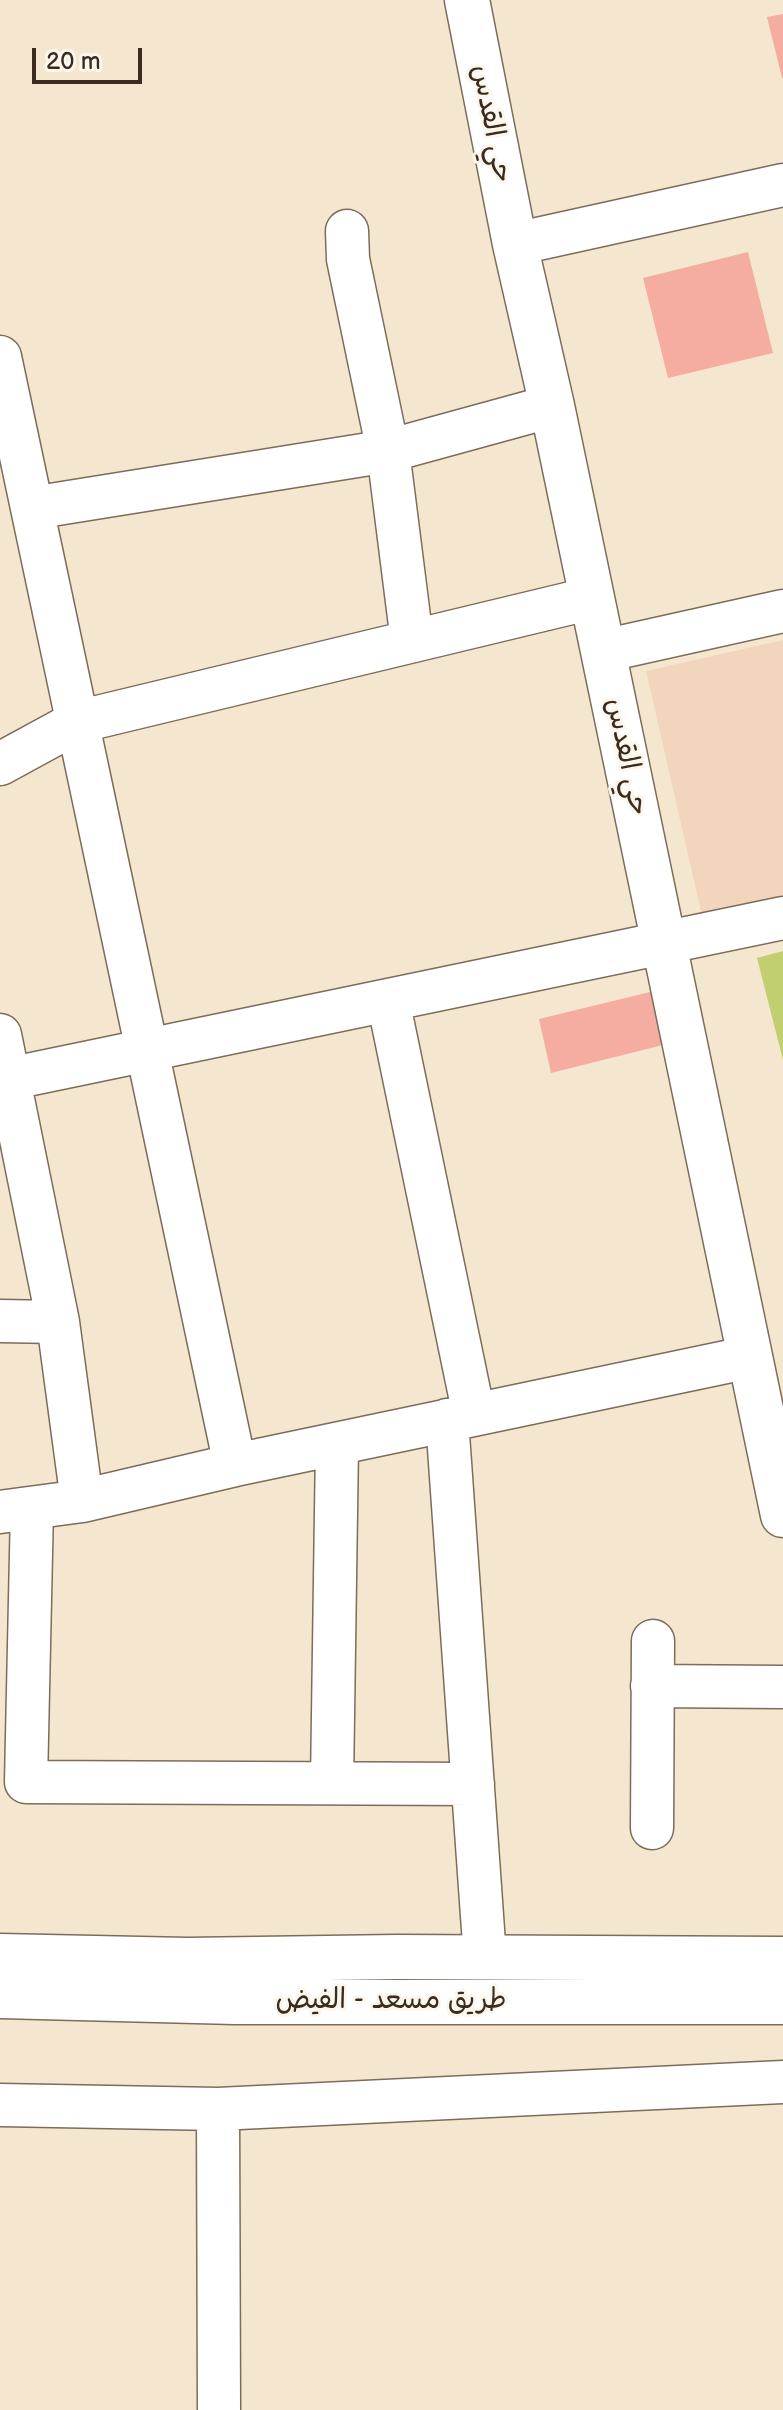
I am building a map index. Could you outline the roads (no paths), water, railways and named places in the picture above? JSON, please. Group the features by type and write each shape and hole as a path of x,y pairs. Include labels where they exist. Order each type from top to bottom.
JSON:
{"main road":[{"name":"حي القدس","path":"467,0 515,244 552,406 783,1515"},
{"name":"طريق مسعد - الفيض","path":"0,1956 187,1960 783,1959"},
{"name":"طريق مسعد - الفيض","path":"0,1996 235,2002 783,2002"}],"street":[{"path":"515,244 783,185"},
{"path":"347,231 348,259 388,451 412,641"},
{"path":"0,357 235,1465"},
{"path":"32,508 388,451 552,406"},
{"path":"0,764 77,722 592,598"},
{"path":"603,651 783,611"},
{"path":"8,1079 783,918"},
{"path":"388,1000 460,1418 473,1784 485,1958"},
{"path":"0,1035 58,1322 82,1501"},
{"path":"0,1321 58,1322"},
{"path":"473,1784 26,1782 16,1510 82,1501 235,1465 750,1357"},
{"path":"332,1783 337,1444"},
{"path":"652,1828 653,1641"},
{"path":"652,1686 783,1687"},
{"path":"0,2105 218,2109 783,2082"},
{"path":"218,2109 219,2410"}]}
